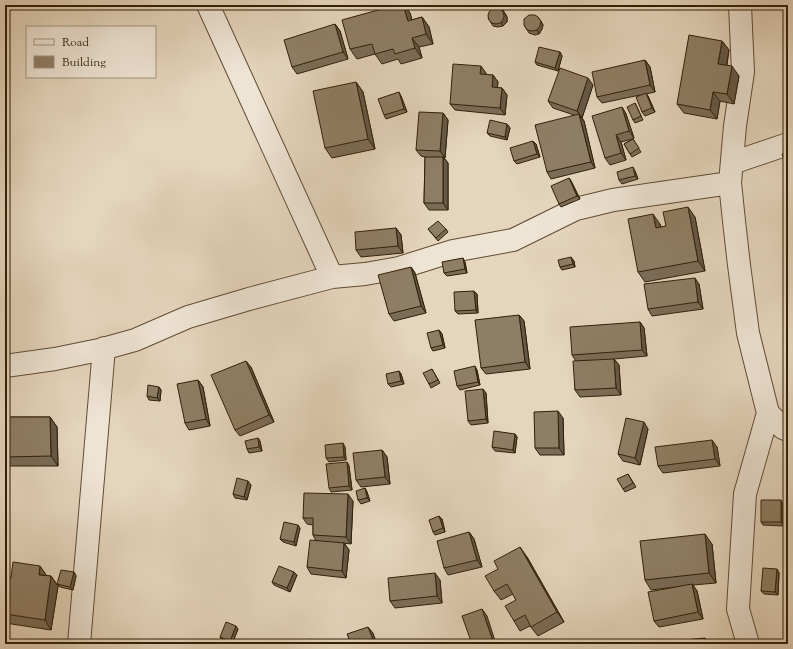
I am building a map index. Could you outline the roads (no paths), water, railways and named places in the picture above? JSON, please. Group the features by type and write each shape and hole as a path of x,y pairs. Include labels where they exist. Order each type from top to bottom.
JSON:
{"street":[{"path":"208,5 332,277"},
{"path":"740,5 742,72 731,173 738,265 748,333 768,414 745,494 738,609 748,644"},
{"path":"5,366 55,360 135,340 188,317 332,277 365,274 399,268 453,251 513,240 576,209 731,173 788,144"},
{"path":"79,644 104,348"},
{"path":"768,414 783,428 788,430"}]}
